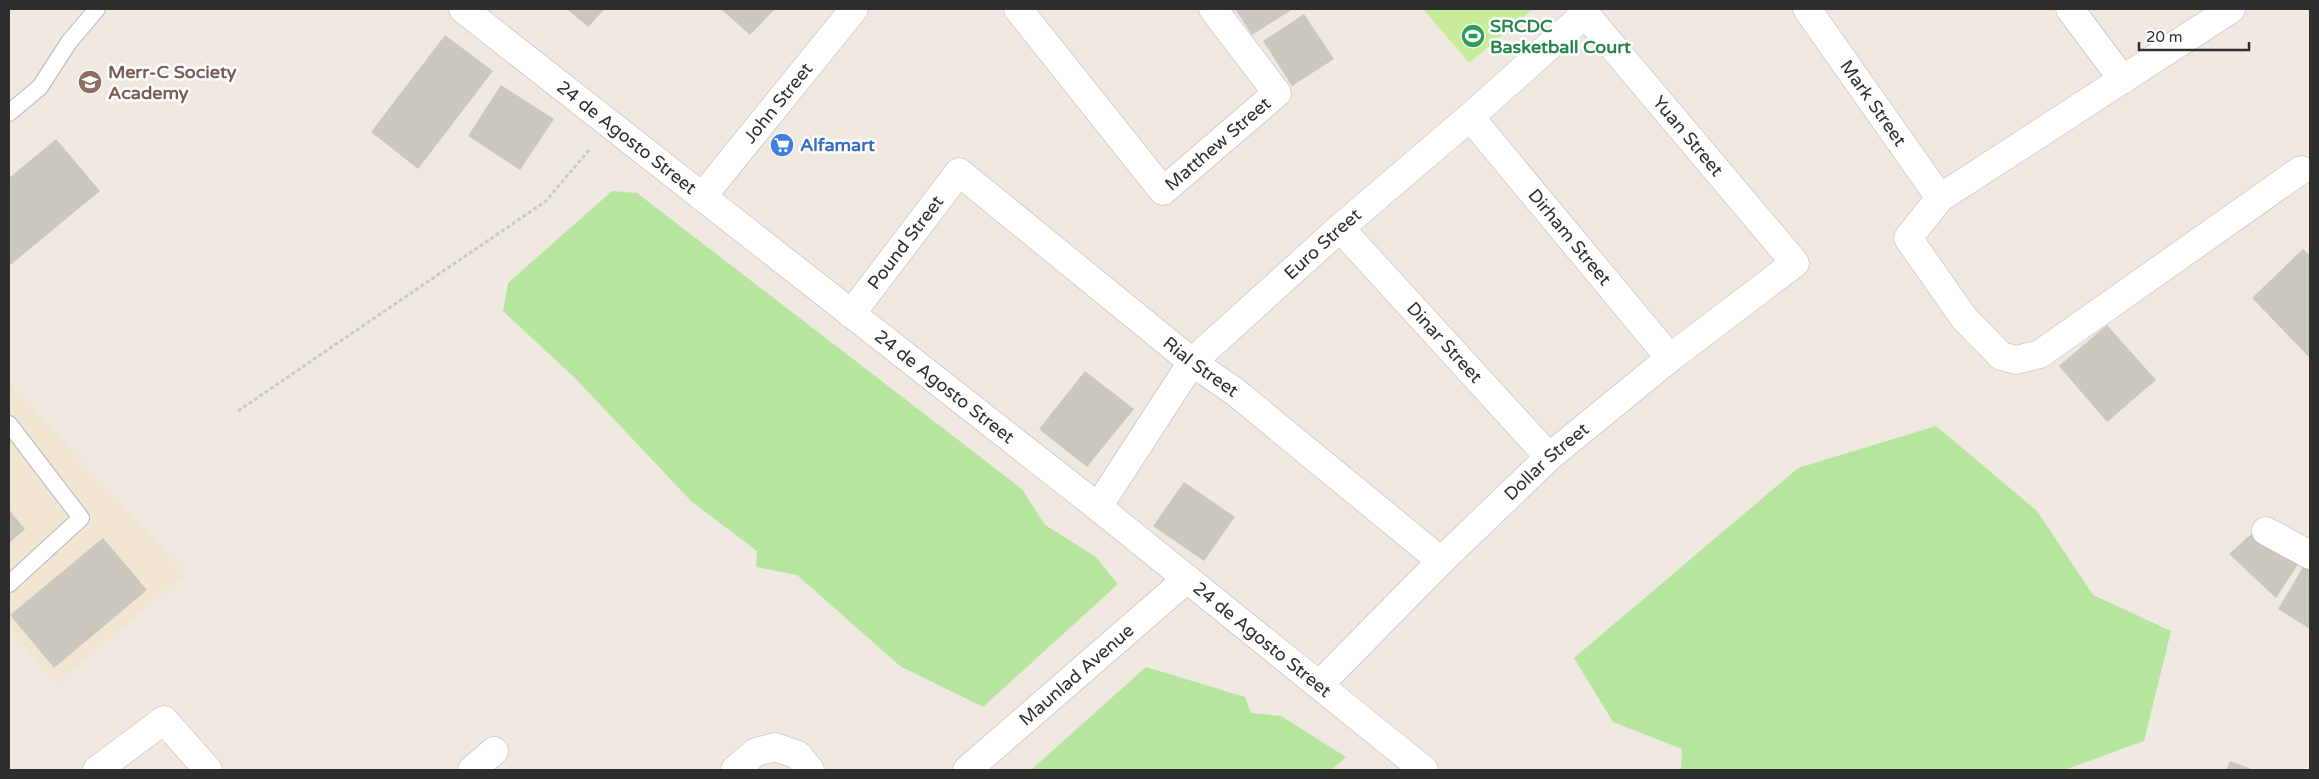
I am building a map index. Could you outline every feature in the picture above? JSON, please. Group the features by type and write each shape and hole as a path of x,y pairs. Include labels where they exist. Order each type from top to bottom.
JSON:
{"street":[{"name":"24 de Agosto Street","path":"463,9 1098,507 1424,770"},
{"name":"John Street","path":"702,197 854,9"},
{"name":"Matthew Street","path":"1018,9 1163,191 1277,93 1213,9"},
{"name":"Mark Street","path":"1807,9 1940,198"},
{"path":"2070,9 2123,80"},
{"path":"2231,9 1940,198 1908,238 1964,318 2001,356 2016,360 2040,354 2301,170"},
{"name":"Euro Street","path":"1098,507 1192,362 1340,228 1470,117 1583,11"},
{"name":"Yuan Street","path":"1583,11 1795,263"},
{"name":"Dirham Street","path":"1470,117 1670,358"},
{"name":"Pound Street","path":"851,314 959,172"},
{"name":"Rial Street","path":"959,172 1192,362 1234,391 1441,561"},
{"name":"Dinar Street","path":"1340,228 1549,457"},
{"name":"Dollar Street","path":"1319,685 1441,561 1549,457 1670,358 1795,263"},
{"path":"2266,531 2310,555"},
{"name":"Maunlad Avenue","path":"967,770 1187,579"},
{"path":"98,770 164,720 208,770"},
{"path":"734,770 756,752 775,747 798,756 810,770"},
{"path":"472,770 494,751"}],"lane":[{"path":"9,113 40,87 69,42 97,9"},
{"path":"9,424 81,518 9,584"}],"path":[{"path":"238,411 546,201 610,125"}],"shaded area":[{"path":"9,382 186,574 56,684 9,628"}],"green space":[{"name":"SRCDC Basketball Court","path":"1423,9 1533,9 1469,63"},
{"path":"612,191 637,193 1022,489 1045,525 1096,557 1118,584 983,707 900,666 797,575 756,567 757,551 692,502 575,378 503,311 508,283"},
{"path":"1936,426 2037,511 2093,595 2171,631 2144,741 2064,770 1681,770 1682,749 1613,722 1574,658 1798,468"},
{"path":"1146,667 1245,697 1251,713 1281,716 1346,757 1331,770 1031,770"}],"building":[{"path":"567,9 605,9 588,27"},
{"path":"721,9 775,9 750,35"},
{"path":"1235,9 1293,9 1252,35"},
{"path":"1304,14 1334,59 1292,86 1263,41"},
{"path":"445,35 493,71 418,169 371,132"},
{"path":"501,85 554,119 520,170 468,136"},
{"path":"56,139 100,191 9,266 9,178"},
{"path":"2303,249 2310,256 2310,358 2252,298"},
{"path":"2107,325 2156,380 2107,422 2059,366"},
{"path":"1085,371 1134,409 1087,467 1039,429"},
{"path":"1184,482 1235,517 1204,561 1153,526"},
{"path":"9,510 25,529 9,543"},
{"path":"2257,529 2303,557 2276,598 2229,554"},
{"path":"103,538 147,590 54,668 10,615"},
{"path":"2306,562 2310,565 2310,629 2278,609"},
{"path":"2230,761 2254,770 2226,770"}],"place":[{"name":"SRCDC Basketball Court","path":"1473,36"},
{"name":"Merr-C Society Academy","path":"90,82"},
{"name":"Alfamart","path":"782,145"}]}
